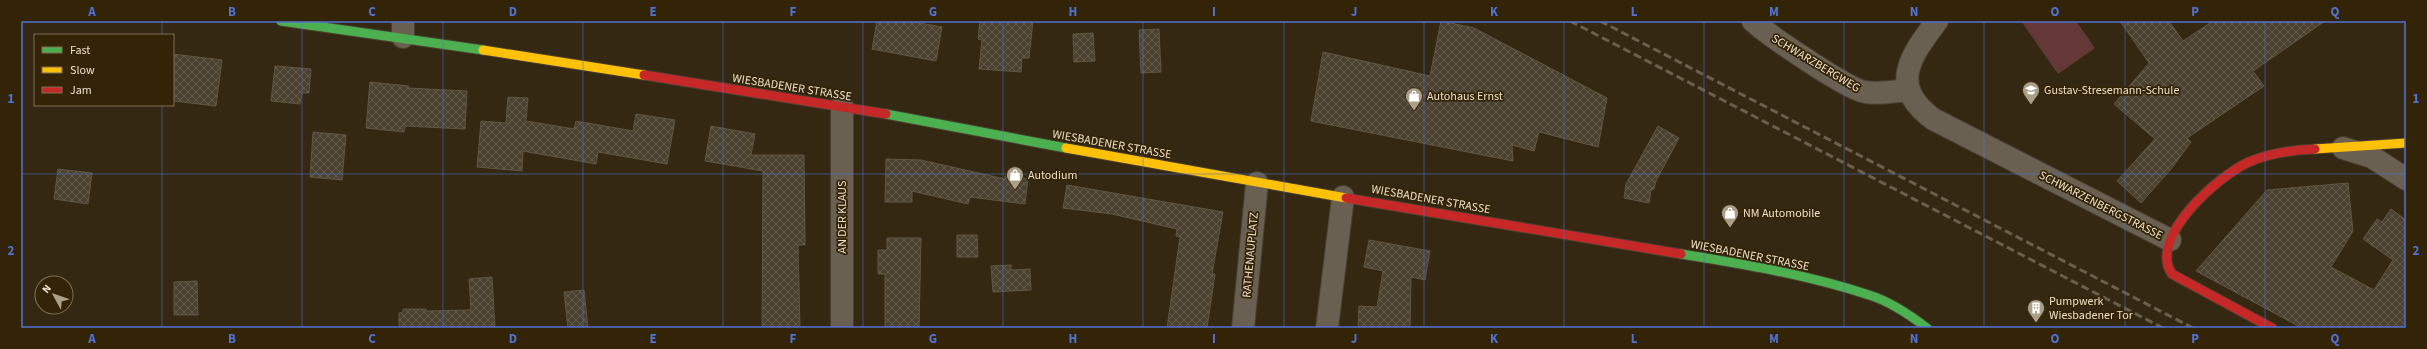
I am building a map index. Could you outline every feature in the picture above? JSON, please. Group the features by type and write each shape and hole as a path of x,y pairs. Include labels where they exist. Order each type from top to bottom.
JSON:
{"main road":[{"name":"WIESBADENER STRASSE","path":"281,21 403,29 842,106 1257,182 1766,269 1870,295 1911,316 1927,328"},
{"path":"2170,240 2197,201 2237,168 2275,152 2406,143"},
{"name":"SCHWARZENBERGSTRASSE","path":"2170,240 2165,250 2164,261 2166,267 2172,274 2272,328"}],"street":[{"name":"SCHWARZBERGWEG","path":"1753,21 1772,36 1863,92 1881,94 1908,90"},
{"path":"1908,90 1908,75 1913,58 1937,21"},
{"name":"SCHWARZENBERGSTRASSE","path":"1908,90 1912,99 1933,119 2170,240"},
{"name":"AN DER KLAUS","path":"842,106 842,328"},
{"path":"2337,147 2354,150 2372,157 2406,179"},
{"name":"RATHENAUPLATZ","path":"1243,328 1257,182"},
{"path":"1327,328 1343,196"}],"shaded area":[{"path":"2021,21 2076,21 2095,48 2058,74"}],"building":[{"path":"877,21 908,21 942,27 936,61 872,49"},
{"path":"980,21 1033,21 1029,58 1022,58 1021,72 979,69 982,40 978,39"},
{"path":"1441,21 1474,28 1607,98 1598,147 1539,132 1534,151 1512,145 1513,161 1311,121 1323,52 1430,76"},
{"path":"2120,21 2169,21 2183,41 2213,21 2325,21 2253,71 2264,86 2187,138 2191,142 2171,169 2141,203 2117,181 2155,139 2114,104 2149,63"},
{"path":"1159,29 1161,72 1141,73 1139,30"},
{"path":"1093,33 1095,61 1074,62 1073,34"},
{"path":"174,54 222,60 216,106 174,101"},
{"path":"275,66 311,69 309,93 302,93 300,104 271,101"},
{"path":"370,82 409,86 408,88 467,91 465,129 405,126 404,132 366,128"},
{"path":"508,97 528,98 526,121 574,129 576,121 633,131 636,114 675,120 667,164 598,152 596,164 523,151 522,171 477,167 481,121 506,123"},
{"path":"711,126 755,134 751,155 804,155 805,245 798,245 800,328 762,328 763,171 705,161"},
{"path":"1658,126 1679,138 1656,181 1654,189 1651,190 1649,203 1624,198 1626,184"},
{"path":"313,132 346,135 342,180 310,177"},
{"path":"886,159 921,160 1005,179 1005,176 1028,179 1025,204 970,197 968,204 912,191 912,202 885,202"},
{"path":"58,169 92,173 88,204 54,199"},
{"path":"2348,183 2353,231 2331,267 2374,290 2393,260 2363,239 2377,219 2382,222 2391,209 2406,220 2406,321 2401,328 2302,328 2196,271 2267,190"},
{"path":"1067,185 1223,212 1212,274 1215,274 1207,328 1167,328 1180,237 1176,236 1177,229 1112,214 1063,208"},
{"path":"957,235 977,235 978,257 957,257"},
{"path":"887,238 921,238 919,328 885,328 885,274 878,274 878,250 887,250"},
{"path":"1369,240 1430,251 1425,280 1411,277 1410,328 1358,328 1359,306 1377,307 1383,271 1364,267"},
{"path":"1011,265 1011,270 1030,269 1031,290 993,292 991,266"},
{"path":"492,277 495,328 399,328 399,313 403,312 403,309 426,309 426,311 471,310 469,279"},
{"path":"197,281 198,315 174,315 174,282"},
{"path":"584,290 588,328 568,328 564,292"}],"railway":[{"path":"1570,21 2163,328"},
{"path":"1600,21 2193,328"}],"traffic: fast":[{"path":"281,21 483,50"},
{"path":"886,114 1066,148"},
{"path":"1681,254 1776,271 1846,288 1884,301 1906,313 1927,328"}],"traffic: slow":[{"path":"483,50 644,75"},
{"path":"2315,149 2406,143"},
{"path":"1066,148 1346,198"}],"traffic: jam":[{"path":"644,75 886,114"},
{"path":"2272,328 2172,274 2167,259 2169,243 2177,226 2190,209 2221,180 2236,169 2265,156 2290,151 2315,149"},
{"path":"1346,198 1681,254"}],"place":[{"name":"Gustav-Stresemann-Schule","path":"2031,105"},
{"name":"Autohaus Ernst","path":"1414,111"},
{"name":"Autodium","path":"1015,190"},
{"name":"NM Automobile","path":"1730,228"},
{"name":"Pumpwerk Wiesbadener Tor","path":"2036,323"}]}
